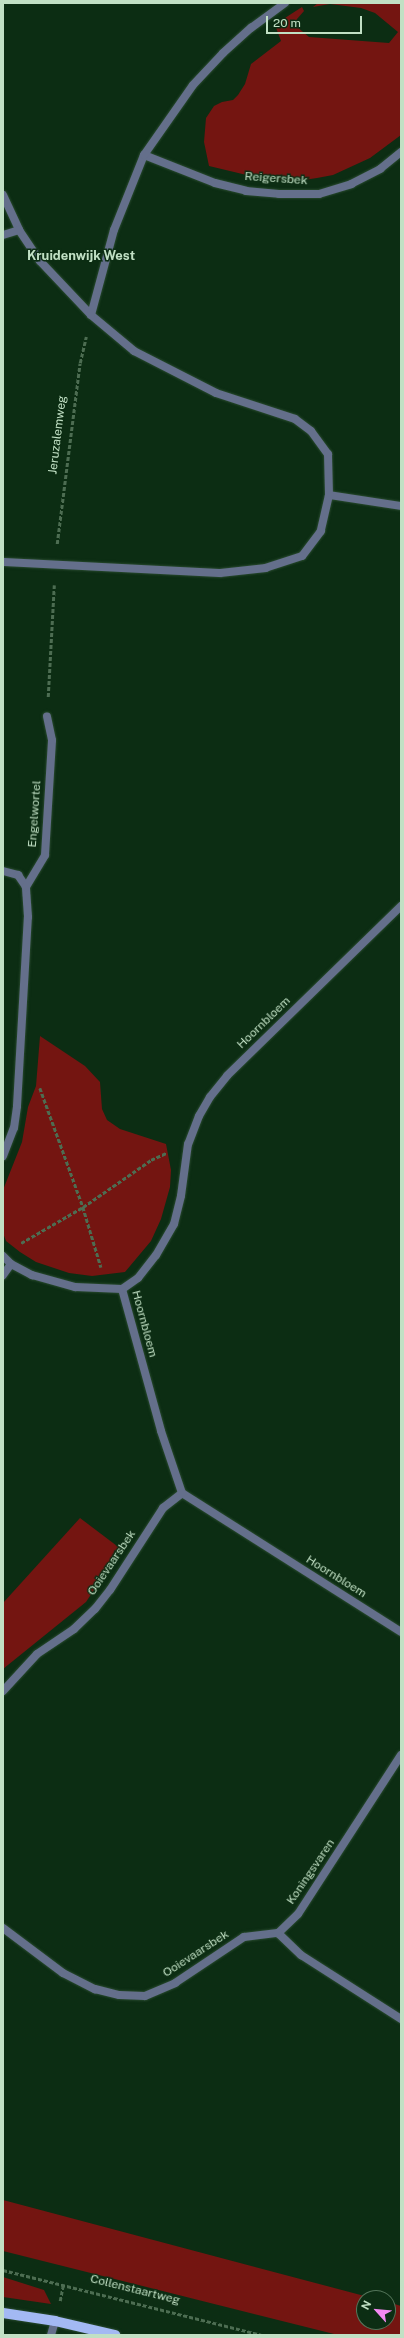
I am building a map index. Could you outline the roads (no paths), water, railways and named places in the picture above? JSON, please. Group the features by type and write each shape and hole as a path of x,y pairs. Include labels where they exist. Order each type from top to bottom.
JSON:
{"main road":[{"path":"3,2313 55,2321 115,2335"}],"street":[{"path":"91,315 114,230 144,155 193,85 228,48 285,3"},
{"name":"Reigersbek","path":"144,155 216,183 246,191 279,194 318,194 351,184 380,169 401,152"},
{"path":"3,195 20,230 40,261 91,315 134,351 216,394 295,419 311,430 328,454 328,495 321,531 302,556 266,568 220,573 3,562"},
{"path":"3,235 20,230"},
{"path":"328,495 401,506"},
{"name":"Engelwortel","path":"26,887 45,855 52,740 47,717"},
{"path":"3,871 18,876 26,887 28,917 21,1060 14,1128 3,1156"},
{"name":"Hoornbloem","path":"401,906 227,1076 199,1116 188,1144 181,1196 174,1224 156,1255 138,1278 122,1289 161,1431 182,1493 401,1632"},
{"path":"3,1256 11,1264 32,1275 75,1287 122,1289"},
{"path":"3,1275 11,1264"},
{"name":"Ooievaarsbek","path":"3,1691 37,1654 74,1628 95,1609 110,1590 163,1508 182,1493"},
{"name":"Koningsvaren","path":"278,1933 298,1914 401,1755"},
{"name":"Ooievaarsbek","path":"3,1928 63,1973 95,1989 119,1995 146,1996 175,1983 244,1937 278,1933"},
{"path":"278,1933 301,1955 401,2019"},
{"path":"51,2335 55,2321"}],"district":[{"name":"Kruidenwijk West","path":"81,256"}]}
